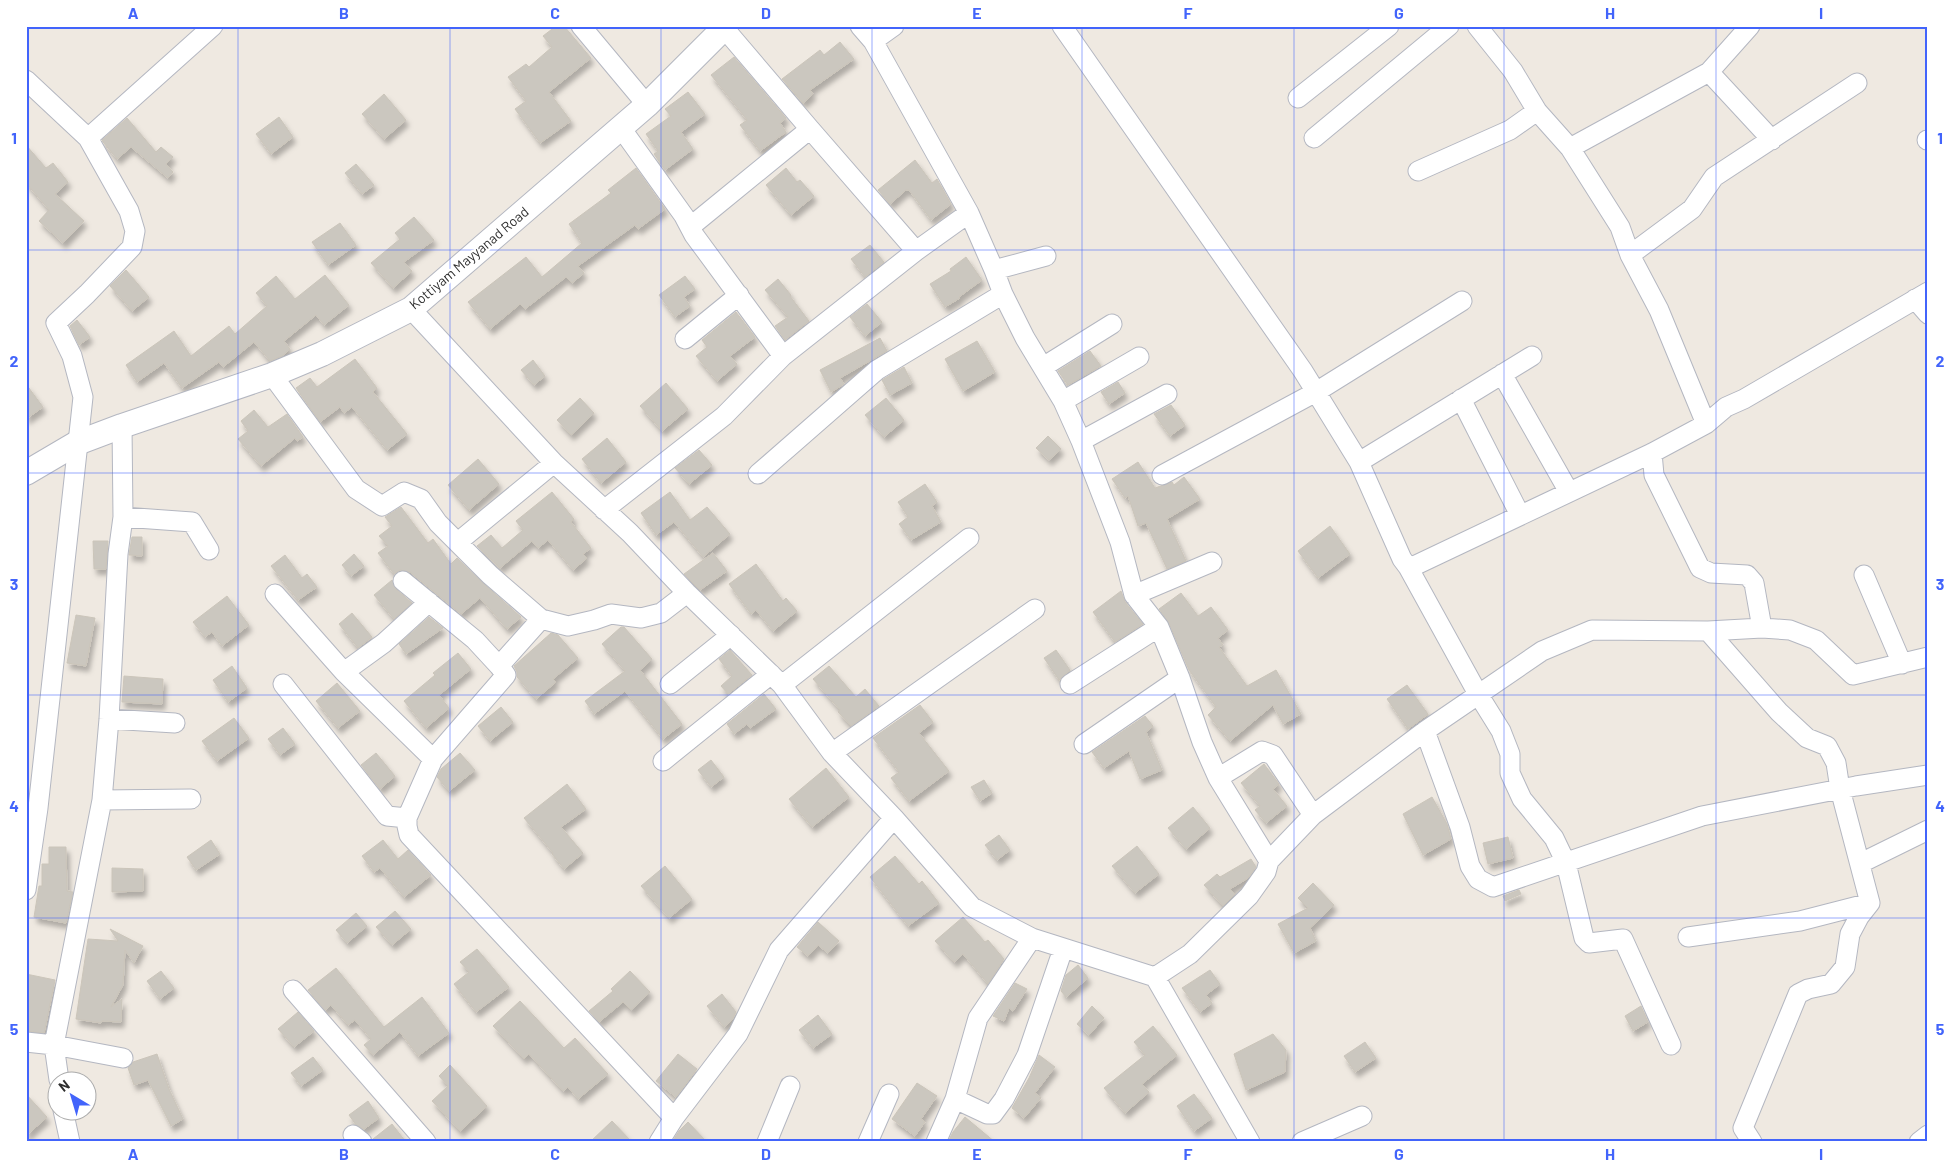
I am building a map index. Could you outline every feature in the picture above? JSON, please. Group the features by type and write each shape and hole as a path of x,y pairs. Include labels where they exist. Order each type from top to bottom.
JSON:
{"street":[{"path":"88,138 213,26"},
{"path":"581,26 647,105"},
{"path":"860,26 873,41 969,213 1003,294 1025,338 1063,401 1081,441 1120,542 1134,595 1159,627 1180,678 1202,742 1218,778 1269,862"},
{"path":"873,41 894,26"},
{"path":"1062,26 1316,392 1359,462 1402,559 1478,694 1502,731 1510,754 1510,773 1522,799 1554,838 1566,863 1584,938 1589,943 1623,939 1671,1045"},
{"path":"1298,98 1388,26"},
{"path":"1314,138 1449,26"},
{"path":"1477,26 1513,71 1537,111 1570,148 1620,227 1630,255 1659,310 1706,424"},
{"path":"1570,148 1709,72 1750,26"},
{"path":"725,27 810,129 916,251"},
{"name":"Kottiyam Mayyanad Road","path":"26,473 77,443 272,375 322,354 411,309 647,105 725,27"},
{"path":"1709,72 1772,140"},
{"path":"26,80 88,138 129,211 135,231 132,247 56,323 72,356 83,397 61,608 49,692 38,808 26,890"},
{"path":"1630,255 1692,209 1714,177 1857,83"},
{"path":"1418,171 1510,130 1537,111"},
{"path":"621,128 783,356"},
{"path":"690,227 810,129"},
{"path":"604,510 724,416 783,356 916,251 969,213"},
{"path":"994,270 1046,256"},
{"path":"758,474 877,370 1003,294"},
{"path":"685,339 739,295"},
{"path":"1408,567 1652,453 1706,424 1726,408 1922,296 1928,314"},
{"path":"1162,475 1316,392 1462,302"},
{"path":"411,309 554,463 630,532 687,593 777,680 832,752 894,818 972,907 1032,938 1155,978 1250,1142"},
{"path":"1043,367 1112,324"},
{"path":"1359,462 1532,356"},
{"path":"1063,401 1139,357"},
{"path":"1502,374 1570,492"},
{"path":"272,375 356,489 382,506 404,492 421,499 438,524 541,619 568,626 611,614 640,618 661,613 687,593"},
{"path":"1081,441 1167,394"},
{"path":"1461,399 1520,515"},
{"path":"58,1070 54,1045 102,800 109,719 118,554 123,517 122,426"},
{"path":"1652,453 1654,476 1700,568 1711,573 1747,575 1754,583 1762,628"},
{"path":"458,542 554,463"},
{"path":"123,517 192,522 209,550"},
{"path":"663,761 777,680 969,538"},
{"path":"1134,595 1212,562"},
{"path":"1864,575 1902,664"},
{"path":"403,581 475,640 506,675 433,759 407,818 409,835 674,1118"},
{"path":"275,594 344,672 433,759"},
{"path":"344,672 384,643 429,602"},
{"path":"832,752 1035,609"},
{"path":"499,666 541,619"},
{"path":"1070,684 1159,627"},
{"path":"1155,978 1190,954 1249,896 1266,872 1269,862 1313,815 1425,731 1542,651 1592,630 1708,631 1762,628 1790,630 1816,640 1853,675 1928,657"},
{"path":"1708,631 1780,712 1807,738 1827,746 1836,763 1840,789 1870,903"},
{"path":"670,684 730,635"},
{"path":"1084,744 1180,678"},
{"path":"283,684 387,816 407,818"},
{"path":"109,719 176,723"},
{"path":"1425,731 1460,827 1470,866 1478,879 1493,888 1702,816 1840,789 1928,775"},
{"path":"1218,778 1262,751 1273,755 1313,815"},
{"path":"102,800 191,799"},
{"path":"659,1142 674,1118 738,1034 779,950 894,818"},
{"path":"1866,861 1928,830"},
{"path":"1688,937 1800,920 1870,903"},
{"path":"1752,1142 1743,1128 1798,994 1808,989 1831,984 1845,967 1850,934 1859,917 1870,903"},
{"path":"936,1142 955,1098 978,1018 1032,938"},
{"path":"955,1098 987,1114 993,1114 1004,1099 1027,1054 1063,949"},
{"path":"293,990 426,1142"},
{"path":"26,1042 54,1045 123,1058"},
{"path":"767,1142 790,1086"},
{"path":"868,1142 889,1094"},
{"path":"1302,1142 1362,1116"},
{"path":"65,1120 70,1142"},
{"path":"1920,1142 1928,1135"}],"building":[{"path":"556,26 564,26 591,58 549,92 571,121 540,143 515,109 526,101 508,77 526,64 529,67 552,47 543,36"},
{"path":"840,42 854,59 810,90 813,94 803,103 782,79 820,50 824,55"},
{"path":"734,57 786,118 780,123 786,132 760,151 740,125 747,120 711,75"},
{"path":"688,92 705,114 681,132 693,149 665,170 654,154 658,151 646,134 671,116 665,109"},
{"path":"384,94 406,120 384,139 362,114"},
{"path":"279,117 293,137 271,154 256,134"},
{"path":"127,118 156,152 161,147 173,157 166,164 173,172 168,178 131,147 117,159 103,142 102,140"},
{"path":"26,145 46,168 53,163 68,182 55,194 84,221 63,243 39,221 49,210 26,183"},
{"path":"915,160 932,183 937,179 951,204 931,220 909,190 906,190 890,204 878,190"},
{"path":"356,164 374,185 362,194 345,173"},
{"path":"636,168 665,209 638,229 635,225 578,266 584,273 572,283 566,277 525,309 520,304 490,329 468,302 526,257 542,277 582,243 569,224 611,193 608,190"},
{"path":"786,168 797,182 800,180 814,196 791,215 766,185"},
{"path":"414,217 434,240 404,262 412,271 393,288 371,263 400,239 395,233"},
{"path":"340,223 356,245 328,265 312,242"},
{"path":"870,245 884,262 865,277 851,259"},
{"path":"966,257 982,280 960,298 945,307 930,284 951,271 950,269"},
{"path":"126,270 149,297 132,311 110,286"},
{"path":"325,275 349,305 324,325 316,315 284,341 290,349 282,356 270,361 254,342 223,367 219,362 182,388 164,363 137,382 126,365 174,331 191,356 229,326 235,334 267,306 256,293 276,276 295,299"},
{"path":"685,276 695,289 684,297 690,306 675,317 659,295"},
{"path":"778,279 809,321 785,340 775,326 788,317 765,290"},
{"path":"867,304 882,322 865,336 850,317"},
{"path":"736,312 755,337 730,356 737,364 717,381 696,356 707,347 702,340"},
{"path":"77,320 90,337 79,345 70,326"},
{"path":"880,338 887,351 840,378 844,384 831,392 820,370"},
{"path":"977,341 995,372 963,391 945,359"},
{"path":"1090,351 1101,366 1068,385 1058,371"},
{"path":"355,359 377,388 373,392 407,434 387,450 352,407 344,413 340,407 320,422 296,388 310,378 317,387"},
{"path":"533,360 545,376 534,385 521,370"},
{"path":"904,367 912,383 890,395 882,380"},
{"path":"1118,382 1125,393 1109,404 1101,392"},
{"path":"666,383 688,409 662,431 640,406"},
{"path":"26,384 43,407 26,419"},
{"path":"580,398 594,413 571,435 557,420"},
{"path":"886,398 904,420 884,437 865,415"},
{"path":"1171,405 1185,425 1170,436 1154,414"},
{"path":"254,410 268,427 287,414 303,437 297,441 295,438 261,466 238,439 248,431 241,421"},
{"path":"1048,436 1061,449 1049,460 1036,448"},
{"path":"607,438 626,462 601,483 582,459"},
{"path":"699,450 712,465 689,484 675,468"},
{"path":"478,459 499,484 469,510 448,485"},
{"path":"1138,462 1155,488 1172,482 1174,485 1184,477 1200,499 1167,519 1186,561 1167,569 1146,523 1138,526 1128,496 1125,498 1112,479"},
{"path":"925,484 937,502 932,506 941,522 911,540 899,524 908,517 898,502"},
{"path":"552,492 574,519 571,522 591,548 583,554 587,558 573,570 548,540 538,548 532,541 500,568 477,546 491,535 502,548 523,530 516,521"},
{"path":"670,492 690,520 707,507 730,534 703,557 674,522 656,535 641,513"},
{"path":"401,507 428,543 433,539 451,564 457,558 521,617 507,629 480,598 461,614 410,572 400,570 394,574 378,553 388,546 379,536 392,526 385,517"},
{"path":"1330,526 1350,554 1318,578 1298,551"},
{"path":"132,537 142,537 142,556 129,555"},
{"path":"93,541 108,541 106,569 94,569"},
{"path":"713,553 727,571 700,590 684,574"},
{"path":"354,554 364,566 351,576 342,565"},
{"path":"285,555 302,578 307,574 317,587 298,600 271,566"},
{"path":"756,564 783,601 786,598 797,611 773,631 756,610 751,614 729,584"},
{"path":"392,580 396,589 412,603 394,619 374,595"},
{"path":"1121,591 1125,602 1143,624 1115,642 1093,612"},
{"path":"1181,593 1198,616 1211,607 1228,630 1218,638 1223,645 1219,647 1247,686 1276,670 1301,714 1283,724 1273,705 1230,741 1208,715 1216,707 1189,670 1169,623 1159,609"},
{"path":"227,596 249,625 222,646 212,632 205,637 193,622"},
{"path":"352,613 372,637 358,648 339,624"},
{"path":"76,615 95,618 86,666 67,663"},
{"path":"429,617 443,628 406,654 399,644"},
{"path":"621,627 624,627 652,659 640,670 682,724 663,739 625,691 594,714 585,701 625,671 602,644"},
{"path":"551,633 558,635 578,658 553,679 556,682 536,699 517,677 514,666"},
{"path":"730,650 752,675 728,694 721,686 732,676 719,659"},
{"path":"1056,650 1070,670 1059,680 1044,658"},
{"path":"458,653 471,669 439,695 449,708 426,728 404,701 435,675 433,673"},
{"path":"232,666 247,688 228,702 213,680"},
{"path":"829,666 856,697 865,689 879,706 851,726 838,712 840,710 813,679"},
{"path":"124,676 163,679 162,704 122,702"},
{"path":"337,683 360,711 338,728 316,701"},
{"path":"1407,685 1428,714 1408,729 1387,699"},
{"path":"764,694 776,709 750,728 747,724 734,734 727,724"},
{"path":"920,705 933,722 919,733 949,771 909,801 891,778 899,772 873,738"},
{"path":"501,707 513,722 490,741 478,726"},
{"path":"1145,716 1153,726 1146,732 1162,770 1140,779 1129,751 1104,768 1092,752"},
{"path":"234,718 249,738 217,761 202,741"},
{"path":"283,728 295,744 280,755 268,739"},
{"path":"376,753 395,776 380,789 361,765"},
{"path":"460,753 475,770 449,791 437,777 441,769"},
{"path":"711,760 724,777 711,787 698,770"},
{"path":"1264,764 1279,784 1273,789 1287,806 1266,823 1255,810 1260,806 1241,783"},
{"path":"826,768 849,797 812,827 789,799"},
{"path":"984,780 992,793 980,801 971,787"},
{"path":"567,784 586,809 561,827 583,853 564,869 524,818"},
{"path":"1432,797 1447,824 1451,839 1423,855 1403,814"},
{"path":"1193,807 1210,828 1186,849 1168,828"},
{"path":"999,835 1010,850 997,860 985,845"},
{"path":"1508,837 1513,858 1488,864 1483,843"},
{"path":"211,840 220,854 196,870 187,857"},
{"path":"383,840 398,859 408,850 431,875 404,897 380,868 374,872 362,856"},
{"path":"1137,846 1159,874 1135,893 1112,866"},
{"path":"49,847 66,847 67,891 73,892 66,923 34,917 39,886 42,886 42,864 49,864"},
{"path":"895,856 919,884 922,881 939,903 908,926 870,877"},
{"path":"1251,859 1256,867 1248,878 1230,889 1235,894 1223,906 1204,885 1217,874 1220,877"},
{"path":"665,866 692,899 669,918 641,886"},
{"path":"112,868 143,869 143,891 112,892"},
{"path":"1313,883 1334,905 1310,928 1316,941 1294,953 1278,924 1308,908 1298,898"},
{"path":"1519,890 1521,894 1505,901 1503,896"},
{"path":"395,911 411,929 392,945 376,927"},
{"path":"356,913 367,926 347,943 336,930"},
{"path":"963,917 985,942 988,940 1004,959 988,984 963,954 954,962 935,941"},
{"path":"818,922 839,941 828,953 818,945 808,956 797,947"},
{"path":"110,929 143,946 134,963 125,950 123,985 111,1007 122,999 121,1022 102,1021 101,1023 76,1019 88,939 118,941"},
{"path":"477,949 509,987 476,1012 454,984 469,972 460,962"},
{"path":"1078,965 1088,978 1066,997 1061,991 1066,975"},
{"path":"336,968 384,1027 422,997 449,1033 418,1056 400,1032 373,1055 364,1045 371,1039 355,1020 348,1025 331,1005 325,1010 308,990"},
{"path":"1210,970 1220,984 1206,995 1212,1003 1200,1012 1182,988"},
{"path":"161,971 174,988 160,999 147,981"},
{"path":"630,971 650,992 631,1010 623,1002 599,1022 589,1011 613,991 611,989"},
{"path":"26,974 55,980 44,1033 26,1031"},
{"path":"1015,983 1027,989 1013,1011 1009,1008 1004,1021 993,1016"},
{"path":"722,994 736,1012 732,1020 724,1027 707,1006"},
{"path":"520,1001 564,1048 575,1038 608,1074 578,1099 568,1087 563,1091 529,1054 524,1059 493,1026"},
{"path":"1092,1006 1104,1018 1089,1035 1077,1024"},
{"path":"1641,1006 1648,1022 1633,1031 1625,1016"},
{"path":"298,1012 314,1031 294,1047 278,1029"},
{"path":"818,1015 832,1034 813,1048 799,1030"},
{"path":"1153,1026 1177,1055 1142,1084 1149,1092 1125,1113 1104,1088 1145,1055 1134,1042"},
{"path":"1273,1034 1286,1050 1285,1072 1246,1090 1234,1054"},
{"path":"1365,1042 1376,1058 1355,1072 1344,1056"},
{"path":"157,1054 169,1089 183,1119 171,1126 148,1080 134,1085 128,1068 133,1062"},
{"path":"678,1054 697,1069 676,1097 656,1081"},
{"path":"1039,1055 1055,1067 1035,1093 1041,1098 1024,1118 1012,1108 1029,1078"},
{"path":"313,1057 323,1070 301,1086 291,1073"},
{"path":"450,1065 487,1106 460,1131 432,1101 448,1086 439,1076"},
{"path":"917,1083 937,1096 921,1119 925,1122 915,1136 892,1119"},
{"path":"26,1094 47,1117 26,1136"},
{"path":"1194,1094 1212,1118 1194,1131 1177,1106"},
{"path":"368,1101 379,1118 364,1129 356,1125 349,1115"},
{"path":"965,1117 995,1142 948,1142"},
{"path":"612,1121 632,1142 590,1142"},
{"path":"688,1122 707,1142 672,1142"},
{"path":"392,1124 406,1142 373,1142 373,1139"}]}
